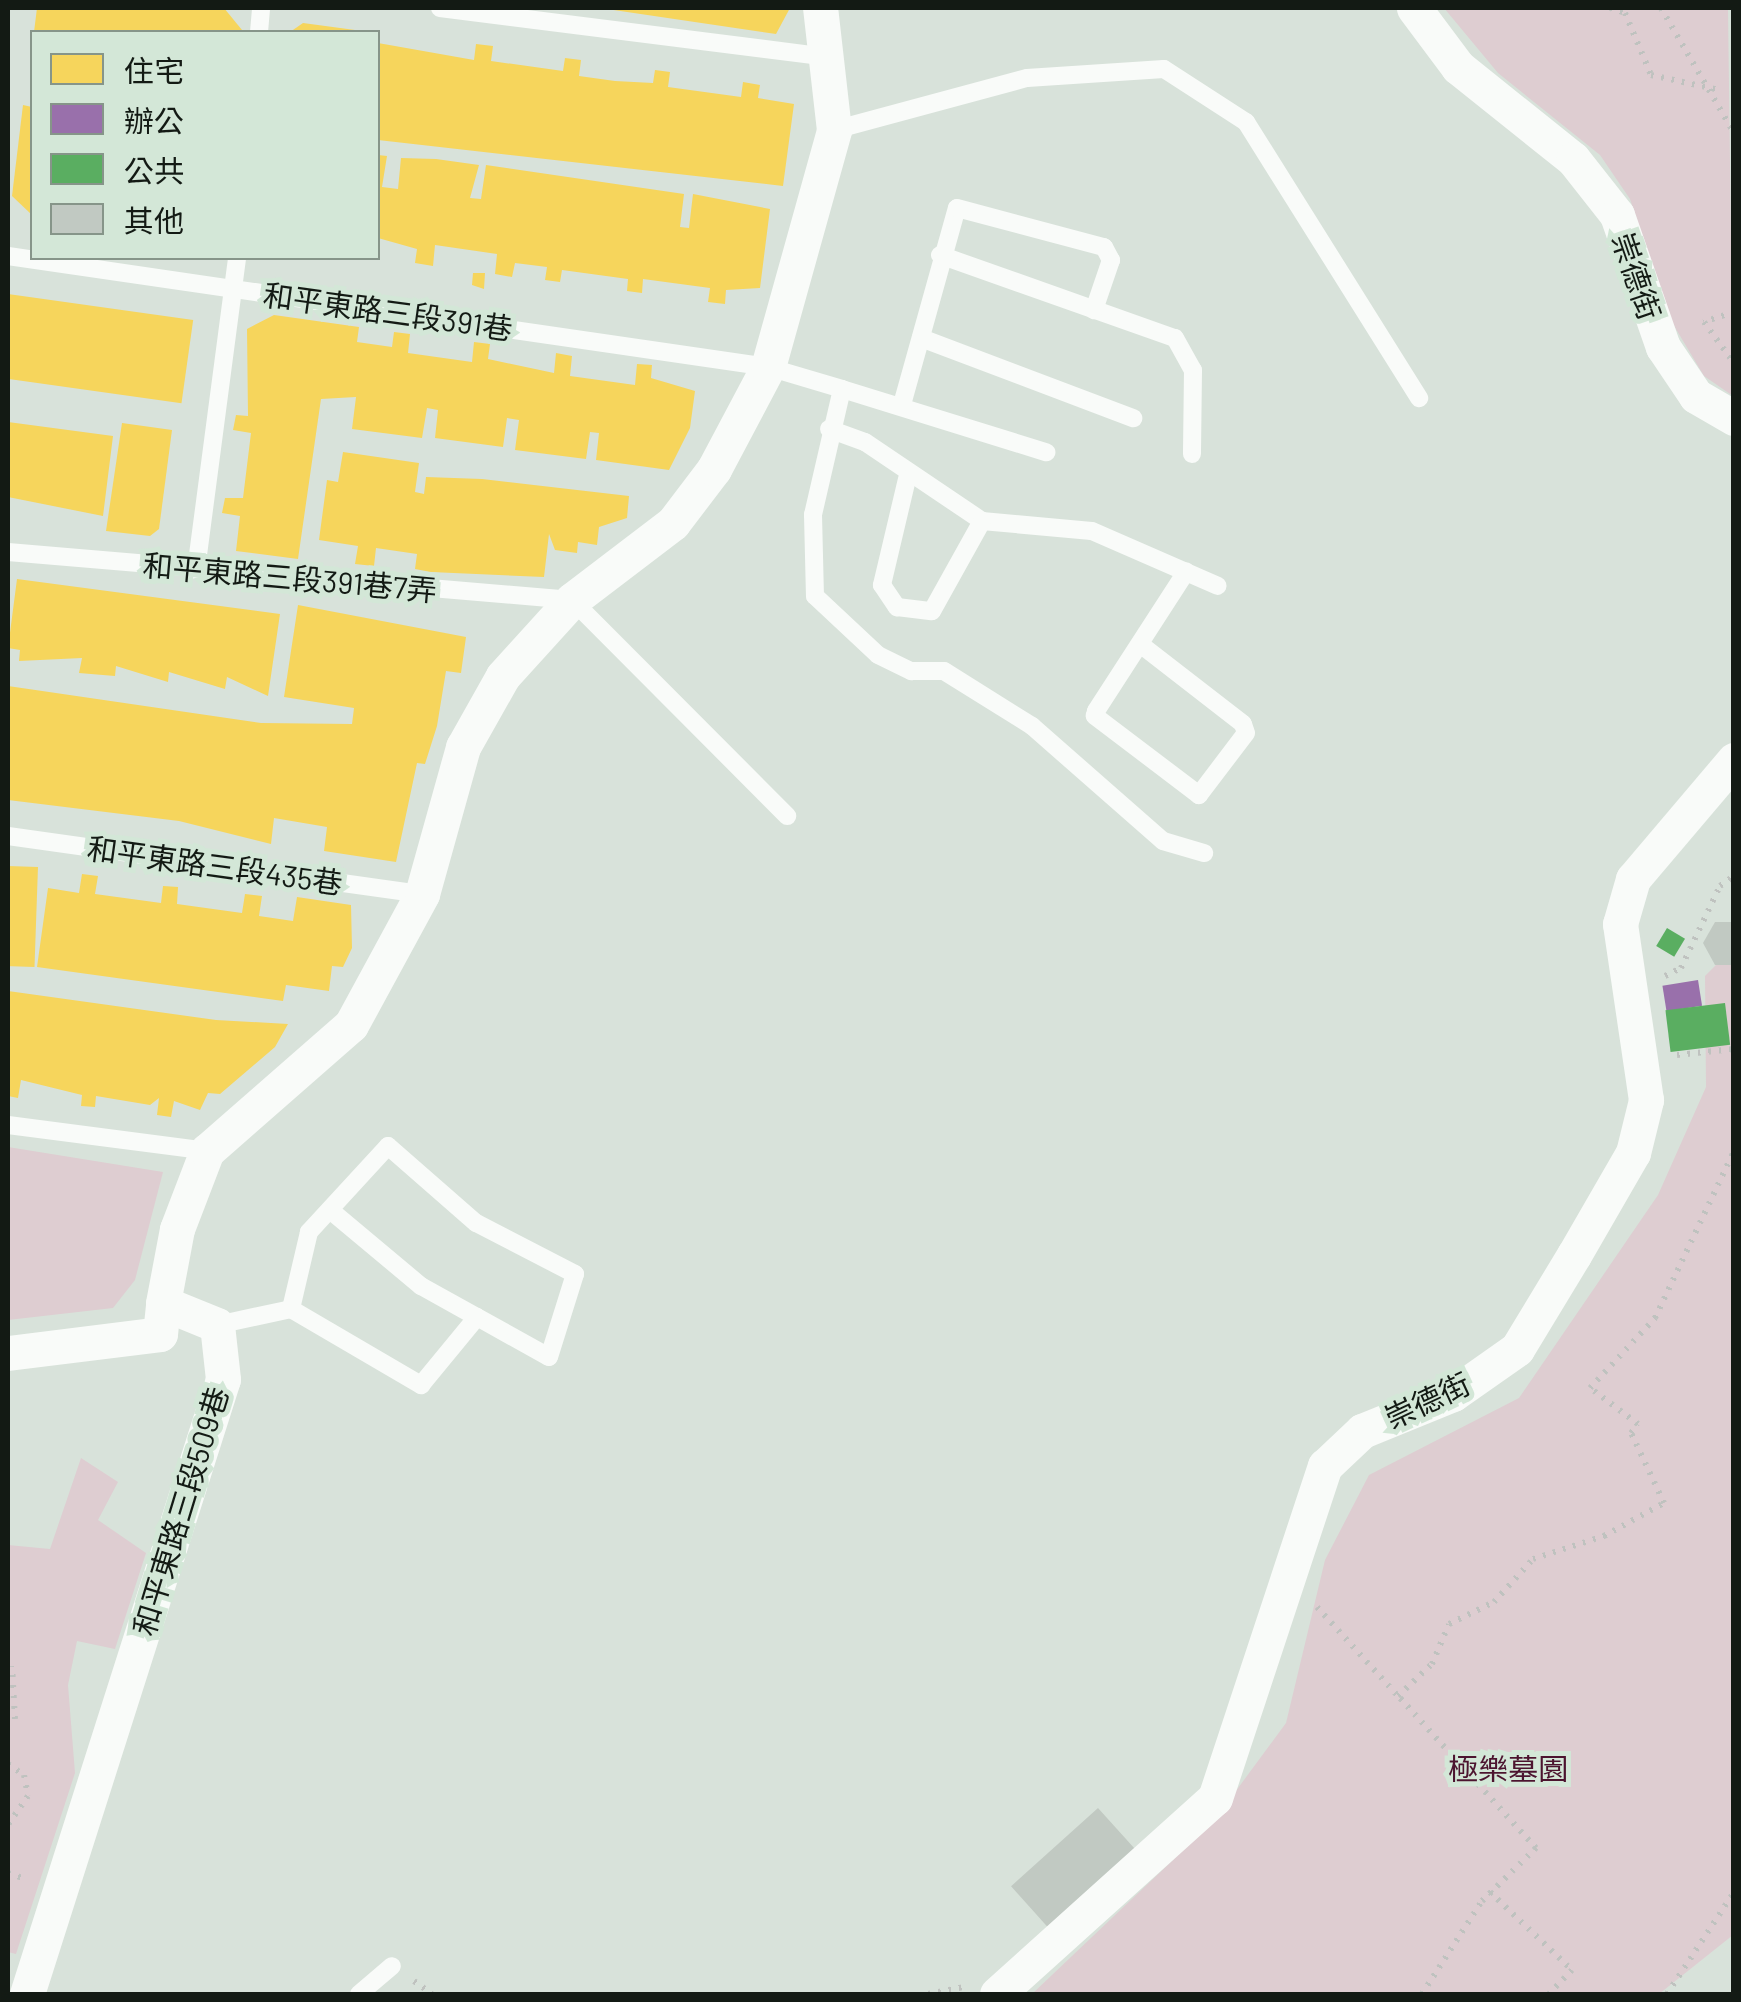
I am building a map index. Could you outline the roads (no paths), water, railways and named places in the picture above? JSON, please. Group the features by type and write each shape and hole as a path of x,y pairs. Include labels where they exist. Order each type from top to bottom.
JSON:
{"street":[{"path":"8,1353 160,1334 177,1229 207,1151 350,1024 422,894 462,746 503,676 572,600 673,523 714,468 768,367 834,130 821,56 820,8"},
{"name":"崇德街","path":"1414,8 1458,67 1573,159 1606,201 1663,347 1696,396 1734,418"},
{"name":"崇德街","path":"996,1994 1215,1798 1286,1572 1325,1466 1362,1431 1453,1394 1517,1349 1633,1152 1646,1058 1620,924 1633,879 1734,760"},
{"path":"162,1303 216,1325"},
{"name":"和平東路三段509巷","path":"27,1994 223,1379 216,1325"}],"lane":[{"path":"440,8 821,56"},
{"path":"834,130 1027,78 1164,69 1246,122 1419,398"},
{"path":"904,401 940,254 964,206 1104,247 1111,260 1094,310"},
{"path":"940,254 1175,338 1193,370 1192,454"},
{"name":"和平東路三段391巷","path":"36,260 768,367 842,389 904,401 1046,452"},
{"path":"196,570 237,260"},
{"path":"921,338 1132,418"},
{"path":"842,389 829,429 813,515 815,596 878,655 911,671 944,672 1032,726 1163,841 1204,854"},
{"path":"829,429 864,442 907,479 982,521 1092,531 1218,586"},
{"path":"907,479 882,585 898,606 917,616 932,611 982,521"},
{"name":"和平東路三段391巷7弄","path":"8,552 572,600"},
{"path":"1140,644 1243,724 1246,734 1199,796 1095,716 1140,644 1186,572"},
{"path":"572,600 787,816"},
{"name":"和平東路三段435巷","path":"8,836 422,894"},
{"path":"8,1125 207,1151"},
{"path":"291,1309 310,1232 388,1146 476,1223 574,1274 549,1356 421,1286 330,1210"},
{"path":"216,1325 291,1309 421,1385 478,1318"},
{"path":"359,1994 392,1966"}],"park label":[{"name":"極樂墓園","path":"1508,1768"}]}
